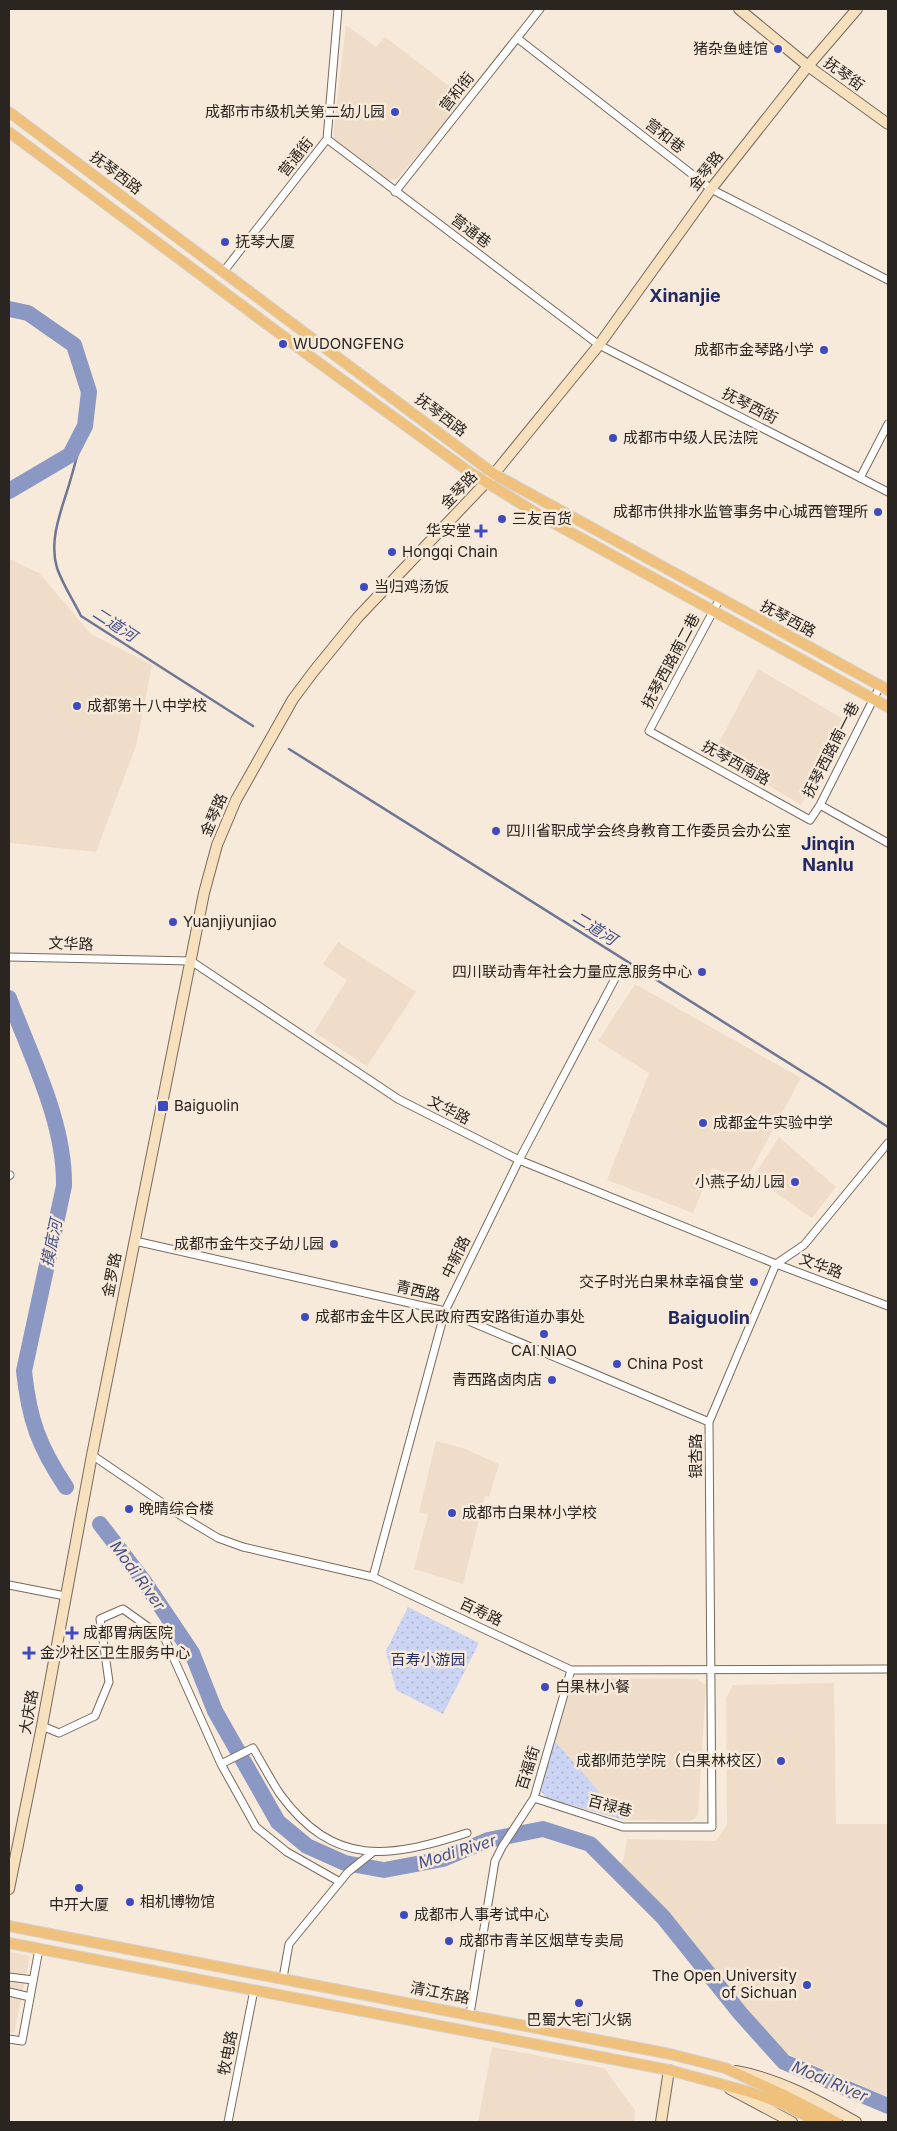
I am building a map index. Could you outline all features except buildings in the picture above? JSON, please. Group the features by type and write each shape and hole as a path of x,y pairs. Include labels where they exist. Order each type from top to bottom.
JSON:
{"main road":[{"name":"抚琴西路","path":"9,112 494,474 888,690"},
{"name":"抚琴西路","path":"9,132 315,360 487,483 541,516 715,607 875,695 888,707"},
{"name":"清江东路","path":"9,1926 470,2014 670,2054 725,2068"},
{"path":"9,1943 668,2070 782,2099 836,2122"},
{"path":"725,2068 782,2099 818,2122"}],"street":[{"name":"营通街","path":"224,272 327,139 338,9"},
{"name":"营和街","path":"396,192 540,9"},
{"name":"抚琴街","path":"739,9 808,66 888,124"},
{"name":"金琴路","path":"192,961 204,893 217,845 236,800 293,699 358,617 487,483 598,345 711,189 808,66 857,9"},
{"name":"营和巷","path":"517,38 711,189 888,280"},
{"name":"营通巷","path":"327,139 598,345"},
{"name":"抚琴西街","path":"598,345 888,492"},
{"path":"860,478 888,424"},
{"name":"抚琴西路南二巷","path":"649,731 715,607"},
{"name":"抚琴西路南一巷","path":"810,820 820,805 875,695"},
{"name":"抚琴西南路","path":"649,731 810,820"},
{"path":"820,805 888,843"},
{"name":"文华路","path":"12,956 192,961 398,1099 519,1160 776,1264 888,1306"},
{"name":"金罗路","path":"64,1596 134,1241 192,961"},
{"name":"中新路","path":"373,1577 445,1311 519,1160 620,971"},
{"path":"776,1264 804,1245 888,1143"},
{"name":"青西路","path":"134,1241 445,1311 710,1422"},
{"name":"银杏路","path":"712,1827 710,1422 776,1264"},
{"name":"百寿路","path":"92,1455 183,1517 218,1538 243,1547 373,1577 572,1670 888,1669"},
{"path":"9,1585 64,1596"},
{"name":"大庆路","path":"9,1890 42,1726 64,1596"},
{"path":"42,1726 59,1733 95,1716 109,1682 100,1619 123,1609 165,1639 221,1764 256,1827 286,1852 340,1882"},
{"name":"百福街","path":"470,2014 496,1861 502,1847 534,1798 572,1670"},
{"path":"221,1764 253,1748 280,1794 305,1822 328,1839 371,1854 424,1847 467,1833"},
{"name":"百禄巷","path":"534,1798 623,1827 712,1827"},
{"path":"283,1978 289,1944 348,1872 371,1854"},
{"path":"9,2039 22,2041 39,1949"},
{"path":"9,1977 33,1980"},
{"name":"牧电路","path":"228,2122 254,1990"},
{"path":"9,1992 30,1997"},
{"name":"清江东路","path":"725,2068 758,2075 793,2088 856,2122"},
{"path":"660,2122 668,2070"},
{"path":"720,2084 792,2122"}],"shaded area":[{"name":"成都市市级机关第二幼儿园","path":"346,25 376,47 385,37 466,99 396,180 386,179 334,138"},
{"name":"成都第十八中学校","path":"9,559 39,573 91,634 152,665 136,746 96,852 9,843"},
{"path":"758,669 847,721 801,805 714,752"},
{"path":"338,942 416,992 367,1066 314,1032 347,980 323,964"},
{"name":"成都金牛实验中学","path":"635,984 801,1078 746,1180 712,1168 693,1213 607,1180 649,1073 598,1041"},
{"name":"小燕子幼儿园","path":"779,1137 836,1187 812,1218 753,1177"},
{"name":"成都市白果林小学校","path":"436,1441 463,1448 499,1464 489,1497 485,1496 463,1584 414,1569 428,1515 419,1512"},
{"path":"583,1678 697,1679 706,1685 698,1815 691,1821 624,1820 554,1740 572,1683"},
{"name":"The Open University of Sichuan","path":"834,1683 836,1824 888,1824 888,2097 783,2052 669,1918 619,1866 624,1858 627,1839 716,1841 727,1824 726,1698 733,1685"},
{"path":"9,1952 30,1956 14,2033 9,2032"},
{"path":"492,2047 604,2068 635,2110 634,2122 478,2122"}],"green space":[{"name":"百寿小游园","path":"408,1607 479,1643 443,1714 396,1690 386,1651"},
{"path":"554,1740 624,1820 546,1798 541,1791"}],"waterway":[{"name":"摸底河","path":"9,309 28,313 74,345 89,392 85,426 70,455 9,491"},
{"name":"二道河","path":"85,426 55,534 54,545 57,568 81,616 253,726"},
{"name":"二道河","path":"289,749 888,1127"},
{"name":"摸底河","path":"9,998 53,1114 63,1162 64,1186 24,1371 29,1404 37,1432 49,1459 66,1487"},
{"name":"Modi River","path":"100,1524 143,1580 192,1653 215,1711 278,1822 307,1846 345,1863 384,1870 443,1859 488,1840 543,1829 590,1844 663,1917 740,2013 784,2062 888,2106"}],"place":[{"name":"猪杂鱼蛙馆","path":"778,49"},
{"name":"成都市市级机关第二幼儿园","path":"395,112"},
{"name":"抚琴大厦","path":"225,242"},
{"name":"WUDONGFENG","path":"283,344"},
{"name":"成都市金琴路小学","path":"824,350"},
{"name":"成都市中级人民法院","path":"613,438"},
{"name":"成都市供排水监管事务中心城西管理所","path":"878,512"},
{"name":"三友百货","path":"502,519"},
{"name":"华安堂","path":"481,531"},
{"name":"Hongqi Chain","path":"392,552"},
{"name":"当归鸡汤饭","path":"364,587"},
{"name":"成都第十八中学校","path":"77,706"},
{"name":"四川省职成学会终身教育工作委员会办公室","path":"496,831"},
{"name":"Yuanjiyunjiao","path":"173,922"},
{"name":"四川联动青年社会力量应急服务中心","path":"702,972"},
{"name":"Baiguolin","path":"163,1106"},
{"name":"成都金牛实验中学","path":"703,1123"},
{"name":"小燕子幼儿园","path":"795,1182"},
{"name":"成都市金牛交子幼儿园","path":"334,1244"},
{"name":"交子时光白果林幸福食堂","path":"754,1282"},
{"name":"成都市金牛区人民政府西安路街道办事处","path":"305,1317"},
{"name":"CAI NIAO","path":"544,1334"},
{"name":"China Post","path":"617,1364"},
{"name":"青西路卤肉店","path":"552,1380"},
{"name":"晚晴综合楼","path":"129,1509"},
{"name":"成都市白果林小学校","path":"452,1513"},
{"name":"成都胃病医院","path":"72,1633"},
{"name":"金沙社区卫生服务中心","path":"29,1653"},
{"name":"白果林小餐","path":"545,1687"},
{"name":"成都师范学院（白果林校区）","path":"781,1761"},
{"name":"中开大厦","path":"79,1888"},
{"name":"相机博物馆","path":"130,1902"},
{"name":"成都市人事考试中心","path":"404,1915"},
{"name":"成都市青羊区烟草专卖局","path":"449,1941"},
{"name":"The Open University of Sichuan","path":"807,1985"},
{"name":"巴蜀大宅门火锅","path":"579,2003"}],"district":[{"name":"Xinanjie","path":"685,296"},
{"name":"Jinqin Nanlu","path":"828,854"},
{"name":"Baiguolin","path":"709,1318"}]}
